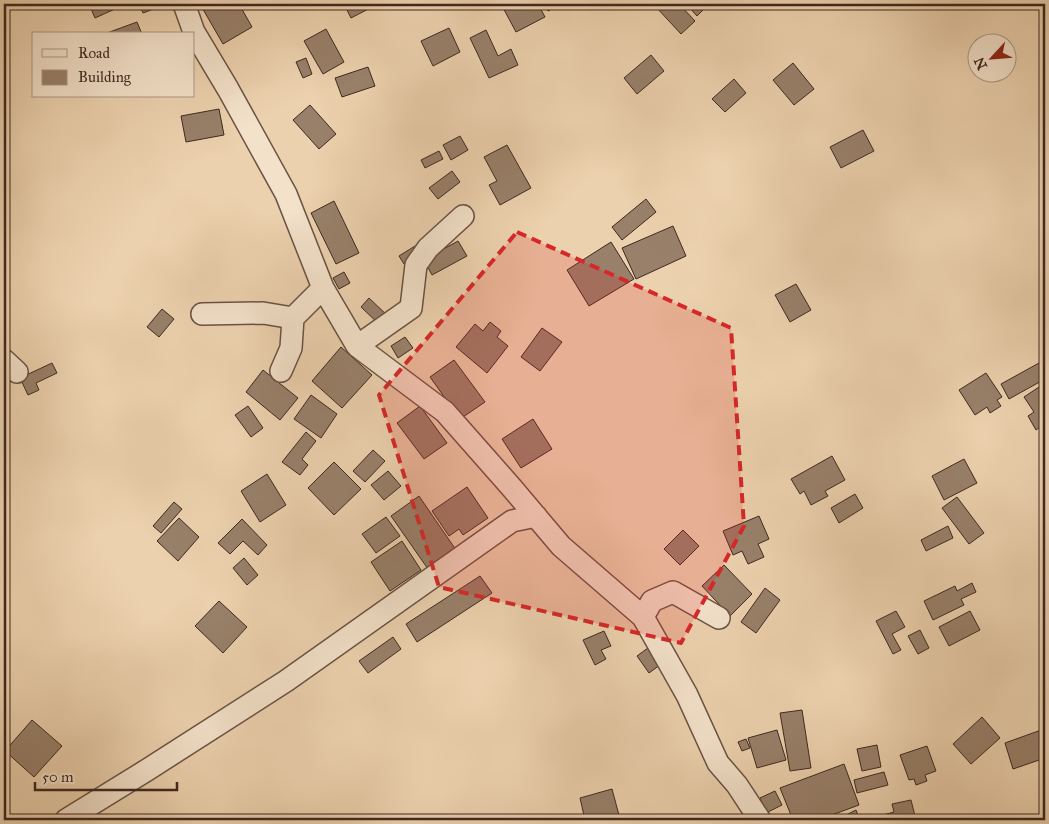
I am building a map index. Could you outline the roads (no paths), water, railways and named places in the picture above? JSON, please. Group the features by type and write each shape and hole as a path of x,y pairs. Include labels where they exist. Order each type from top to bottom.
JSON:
{"street":[{"path":"184,4 194,32"},
{"path":"195,34 286,194 323,288 357,346 445,412 561,546 642,617 687,695 718,763 760,820"},
{"path":"357,346 411,308 416,265 428,248 463,216"},
{"path":"281,371 291,348 293,318 323,288"},
{"path":"202,314 263,313 293,318"},
{"path":"66,820 286,681 512,522 536,516"},
{"path":"642,617 652,601 673,592 719,618"}]}
